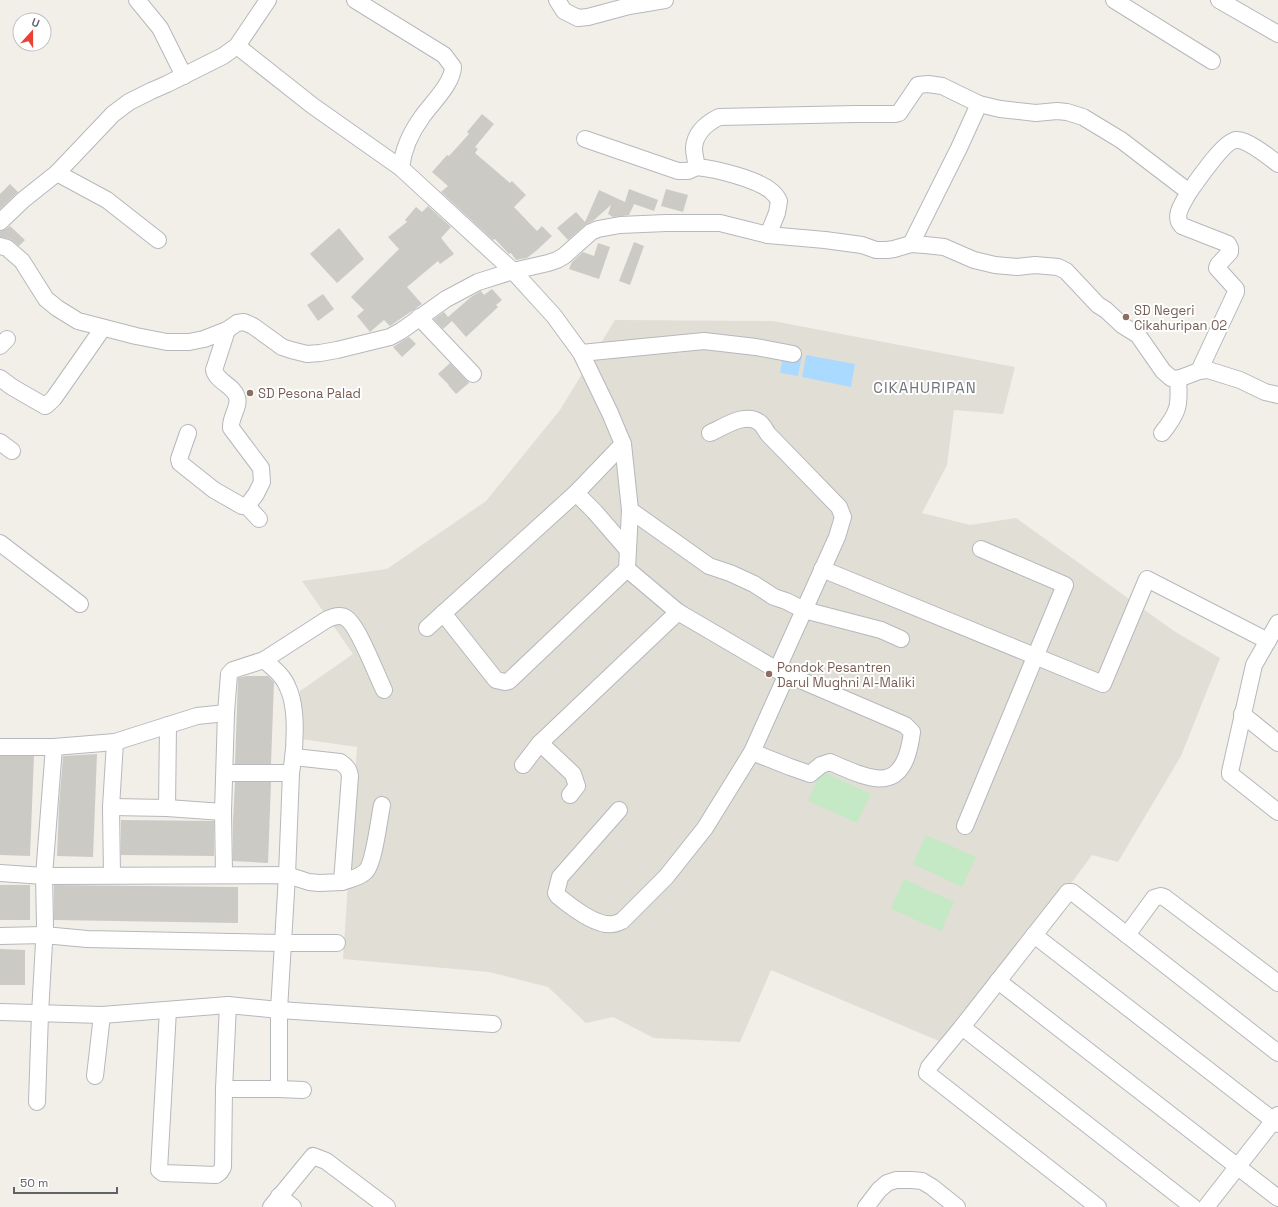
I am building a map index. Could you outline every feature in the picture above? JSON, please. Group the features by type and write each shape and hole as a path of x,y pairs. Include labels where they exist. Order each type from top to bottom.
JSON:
{"street":[{"path":"137,0 160,28 184,76"},
{"path":"0,222 23,200 57,173 113,114 129,102 223,56 237,46 268,0"},
{"path":"355,0 444,55 453,67 451,77 421,118 410,137 403,155 401,168"},
{"path":"557,0 564,11 578,18 588,17 627,3 665,0"},
{"path":"1114,0 1212,61"},
{"path":"1219,0 1278,34"},
{"path":"237,46 313,106 401,168 513,271 554,316 581,353 623,444 630,510 627,569 509,681 505,682 496,680 443,613"},
{"path":"697,167 694,148 696,139 704,127 719,117 895,114 899,113 918,85 928,84 942,86 979,104 1014,111 1036,113 1062,111 1083,117 1121,140 1189,192"},
{"path":"911,244 959,148 979,104"},
{"path":"585,139 678,170 688,171 697,167 711,168 758,184 770,190 775,194 779,201 777,213 768,235"},
{"path":"1199,371 1232,302 1236,289 1217,268 1230,252 1228,244 1182,226 1178,223 1178,215 1189,192 1222,148 1231,141 1240,140 1278,164"},
{"path":"57,173 107,200 158,240"},
{"path":"0,246 7,248 22,262 46,299 78,321 136,336 167,342 189,342 204,339 227,330 237,323 244,322 253,326 287,348 307,354 320,353 390,337 401,331 446,299 478,282 513,271 557,260 564,256 591,232 598,229 620,225 716,223 768,235 862,245 876,250 886,250 911,244 944,247 974,260 995,265 1017,267 1035,265 1058,267 1066,271 1098,305 1106,310 1122,325 1138,335 1163,371 1171,378 1178,379 1199,371 1208,370 1240,380 1265,392 1278,396"},
{"path":"419,317 473,374"},
{"path":"0,378 12,387 45,406 54,398 104,328"},
{"path":"227,330 214,370 216,377 234,393 237,398 231,428 261,468 262,475 262,482 256,494 247,506"},
{"path":"581,353 704,341 756,347 792,354"},
{"path":"1162,433 1173,419 1178,406 1178,379"},
{"path":"618,810 560,877 556,893 585,915 604,924 614,924 622,921 666,877 705,828 752,752 804,610 837,537 843,517 839,508 769,435 760,422 750,418 744,418 710,433"},
{"path":"188,433 179,459 180,463 214,490 242,506 247,506 259,519"},
{"path":"427,628 576,493 623,444"},
{"path":"576,493 595,512 627,549"},
{"path":"630,510 709,566 730,573 754,584 774,597 804,610 881,630 901,639"},
{"path":"0,543 80,604"},
{"path":"965,826 1065,585 981,549"},
{"path":"627,569 678,612 782,672 905,725 912,732 909,748 902,767 892,777 882,779 862,776 830,762 821,765 810,774 752,752"},
{"path":"822,569 1103,684 1147,579 1268,641"},
{"path":"523,765 540,743 678,612"},
{"path":"224,874 223,812 226,713 229,674 233,670 264,660 326,620 335,616 346,617 361,639 384,690"},
{"path":"1278,623 1254,665 1230,768 1230,774 1278,812"},
{"path":"264,660 279,674 288,687 294,709 294,757 291,773 288,875 279,1010 279,1089"},
{"path":"0,747 54,747 115,742 197,716 226,713"},
{"path":"1242,714 1278,743"},
{"path":"167,808 168,725"},
{"path":"112,875 111,806 115,742"},
{"path":"540,743 574,776 578,786 570,795"},
{"path":"37,1102 45,930 44,876 54,747"},
{"path":"294,757 340,762 349,770 350,776 342,882"},
{"path":"225,772 291,773"},
{"path":"111,806 223,812"},
{"path":"0,873 44,876 224,874 288,875 308,882 342,882 366,872 372,858 382,806"},
{"path":"1098,1207 927,1073 929,1067 1066,893 1070,892 1278,1053"},
{"path":"1126,936 1154,898 1164,896 1278,983"},
{"path":"0,925 86,933 284,938 337,943"},
{"path":"0,936 45,930"},
{"path":"1034,935 1276,1120 1206,1207"},
{"path":"998,981 1278,1198"},
{"path":"0,1012 102,1015 228,1005 279,1010 493,1024"},
{"path":"168,1010 160,1172 214,1175 220,1172 223,1167 224,1089 228,1005"},
{"path":"95,1076 102,1015"},
{"path":"962,1027 1193,1207"},
{"path":"224,1089 303,1090"},
{"path":"293,1207 275,1202 313,1156 326,1161 387,1207"},
{"path":"866,1207 883,1186 896,1180 922,1181 932,1187 947,1204"}],"shaded area":[{"name":"Pondok Pesantren Darul Mughni Al-Maliki","path":"615,320 773,321 1015,367 1003,414 954,410 947,465 922,513 970,525 1016,518 1174,631 1220,658 1181,756 1118,862 1092,855 946,1044 771,970 740,1042 654,1038 613,1017 586,1023 548,987 489,972 343,959 357,747 301,739 300,691 353,654 302,581 387,569 486,501 560,410"}],"green space":[{"path":"821,771 871,794 857,823 808,801"},
{"path":"926,835 976,857 962,887 913,864"},
{"path":"904,879 954,902 941,931 891,909"}],"water":[{"path":"784,351 802,355 798,376 780,373"},
{"path":"806,355 855,364 851,387 802,377"}],"building":[{"path":"482,114 494,124 475,147 478,149 475,153 510,183 512,181 526,195 514,207 537,231 542,226 552,236 527,258 516,260 511,253 509,254 495,239 493,240 441,192 448,186 432,172 469,134 467,132"},
{"path":"10,184 18,192 0,209 0,194"},
{"path":"629,189 658,200 654,211 634,204 629,215 613,217 608,214 611,205 568,240 557,228 576,212 585,222 599,190 625,202"},
{"path":"666,189 688,195 683,212 661,206"},
{"path":"428,206 451,227 441,238 454,254 440,264 438,261 407,287 422,304 390,326 384,320 370,332 357,316 364,310 351,297 399,249 388,237 407,222 405,220 416,207 422,212"},
{"path":"10,226 25,240 19,246 10,239 0,237 0,231"},
{"path":"339,228 364,259 337,283 310,254"},
{"path":"634,242 644,246 630,285 619,281"},
{"path":"598,243 610,247 599,279 569,269 572,262 583,252 594,256"},
{"path":"492,289 502,300 496,305 498,307 466,337 452,321 443,329 434,319 444,312 448,317 471,297 481,291 484,295"},
{"path":"323,294 334,309 318,321 307,305"},
{"path":"409,337 416,344 402,357 393,347"},
{"path":"450,363 469,383 456,394 438,374"},
{"path":"247,676 268,676 274,682 271,764 235,764 238,678"},
{"path":"97,754 93,857 57,856 63,756"},
{"path":"0,756 34,756 30,856 0,855"},
{"path":"235,782 271,782 268,863 233,861"},
{"path":"121,820 214,821 214,856 121,855"},
{"path":"0,885 30,885 30,920 0,920"},
{"path":"54,885 238,887 238,923 54,920"},
{"path":"0,949 25,950 25,985 0,985"}],"place":[{"name":"SD Negeri Cikahuripan 02","path":"1126,317"},
{"name":"SD Pesona Palad","path":"250,393"},
{"name":"Pondok Pesantren Darul Mughni Al-Maliki","path":"769,674"}],"district":[{"name":"CIKAHURIPAN","path":"925,387"}]}
